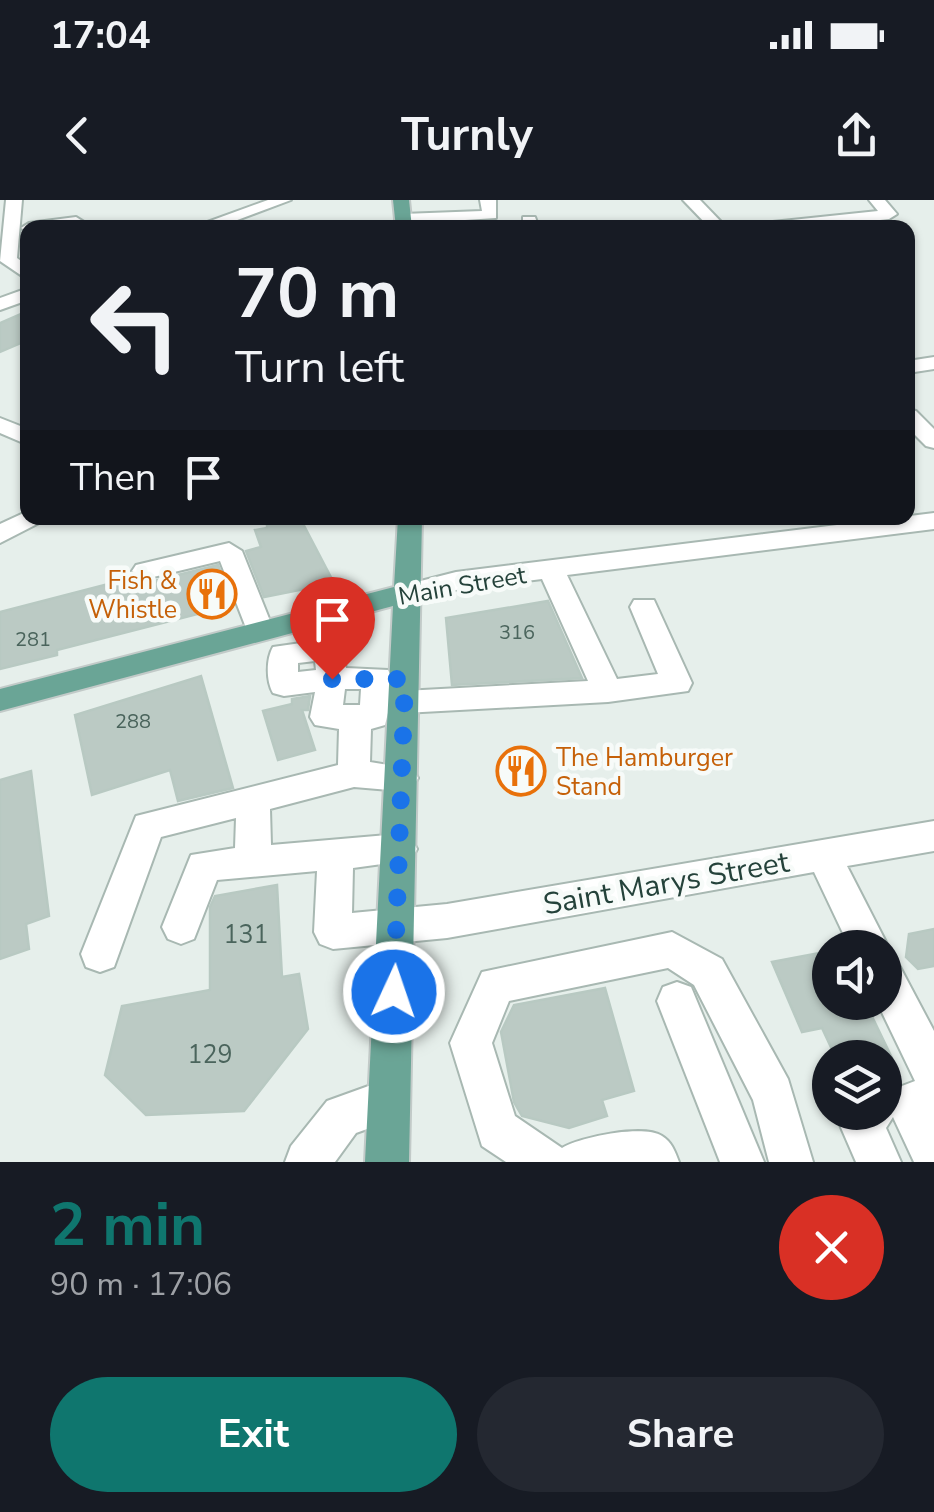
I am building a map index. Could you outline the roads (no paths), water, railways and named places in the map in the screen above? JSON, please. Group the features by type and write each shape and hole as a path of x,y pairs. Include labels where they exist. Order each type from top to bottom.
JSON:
{"main road":[{"path":"387,1162 401,778 386,702 407,593 410,525"},
{"name":"Main Street","path":"0,700 272,638 407,593"}],"street":[{"path":"236,220 259,203 283,200"},
{"path":"436,220 491,215 488,200"},
{"path":"690,200 711,220"},
{"path":"834,220 888,214 876,200"},
{"path":"17,269 8,260 20,234"},
{"path":"915,423 934,441"},
{"name":"Main Street","path":"407,593 437,584 902,525"},
{"path":"146,571 229,552 272,638 329,649 332,679 326,717 386,702 608,692 677,683 644,607"},
{"path":"551,569 608,692"},
{"path":"332,679 386,702"},
{"path":"354,774 386,702"},
{"path":"100,954 148,826 354,774 401,778"},
{"path":"252,862 253,800"},
{"name":"Saint Marys Street","path":"336,854 333,932 397,928 934,836"},
{"path":"181,928 204,866 400,848"},
{"path":"822,855 861,930"},
{"path":"545,1162 498,1130 472,1043 496,984 672,950 708,972 773,1094 792,1162"},
{"path":"677,1001 742,1162"},
{"path":"893,1020 907,1099 934,1156"},
{"path":"879,1162 858,1116 907,1099"},
{"path":"307,1162 342,1116 388,1100"},
{"path":"578,1162 648,1152 656,1162"}],"place":[{"name":"Fish & Whistle","path":"212,594"},
{"name":"The Hamburger Stand","path":"521,771"}]}
